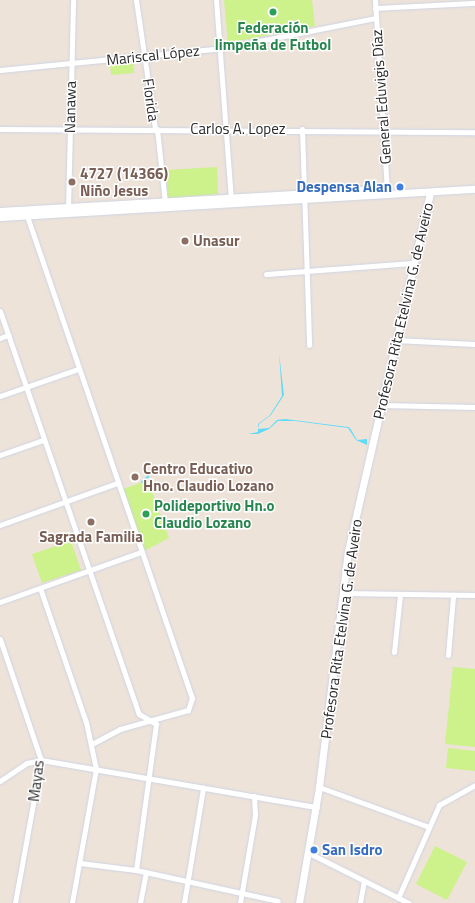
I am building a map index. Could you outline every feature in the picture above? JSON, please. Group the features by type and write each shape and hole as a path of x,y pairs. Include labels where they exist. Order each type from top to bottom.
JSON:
{"street":[{"name":"Nanawa","path":"68,210 73,0"},
{"name":"Florida","path":"136,0 156,129 162,204"},
{"path":"216,0 221,48 231,201"},
{"name":"General Eduvigis Díaz","path":"375,0 386,193"},
{"path":"375,8 475,3"},
{"name":"Mariscal López","path":"0,70 221,48 376,18"},
{"name":"Carlos A. Lopez","path":"0,129 302,129 475,132"},
{"path":"302,129 306,196 309,345"},
{"path":"0,217 26,213 162,204 475,189"},
{"name":"Profesora Rita Etelvina G. de Aveiro","path":"299,903 309,853 319,787 343,593 353,527 430,192"},
{"path":"0,211 26,213"},
{"path":"26,213 117,484 192,698 188,710 120,729 92,744"},
{"path":"266,274 413,263"},
{"path":"0,311 43,440 66,502 139,714 152,720 156,726 150,778 136,870"},
{"path":"0,338 8,335"},
{"path":"396,340 474,344"},
{"path":"0,396 78,369"},
{"path":"381,405 475,407"},
{"path":"0,455 43,440"},
{"path":"0,525 117,484"},
{"path":"0,602 141,552"},
{"path":"40,588 92,744 96,769 72,903"},
{"path":"343,593 454,597 475,595"},
{"path":"394,652 400,595"},
{"path":"448,655 454,597"},
{"name":"Mayas","path":"0,639 41,760 15,903"},
{"path":"0,781 27,763 41,760 316,807"},
{"path":"398,898 429,827 442,802 475,785"},
{"path":"319,787 429,827"},
{"path":"184,903 203,788"},
{"path":"240,903 255,815 254,796"},
{"path":"309,853 409,903"},
{"path":"80,863 136,870 278,901"},
{"path":"140,903 146,873"},
{"path":"360,903 364,880"}],"green space":[{"path":"224,0 312,0 315,26 228,43"},
{"path":"133,62 134,73 111,75 110,64"},
{"path":"217,167 218,194 168,198 166,170"},
{"name":"Polideportivo Hn.o Claudio Lozano","path":"148,480 169,538 144,551 123,489"},
{"path":"71,541 81,570 42,583 32,554"},
{"path":"453,667 475,669 475,747 445,744"},
{"path":"448,748 475,751 475,771 446,768"},
{"path":"435,846 467,862 447,900 416,884"}],"water":[{"path":"279,353 284,395 271,415 259,424 258,429 258,424 270,415 282,396"},
{"path":"285,419 348,427 357,440 367,439 367,445 356,440 348,428 295,421 278,421 269,429 258,434 248,434 258,432 258,429 269,428 277,420"}],"waterway":[{"path":"142,482 148,477"}],"place":[{"name":"Federación limpeña de Futbol","path":"273,12"},
{"name":"4727 (14366) Niño Jesus","path":"72,182"},
{"name":"Despensa Alan","path":"400,187"},
{"name":"Unasur","path":"185,241"},
{"name":"Centro Educativo Hno. Claudio Lozano","path":"135,477"},
{"name":"Polideportivo Hn.o Claudio Lozano","path":"146,514"},
{"name":"Sagrada Familia","path":"91,522"},
{"name":"San Isdro","path":"314,850"}]}
